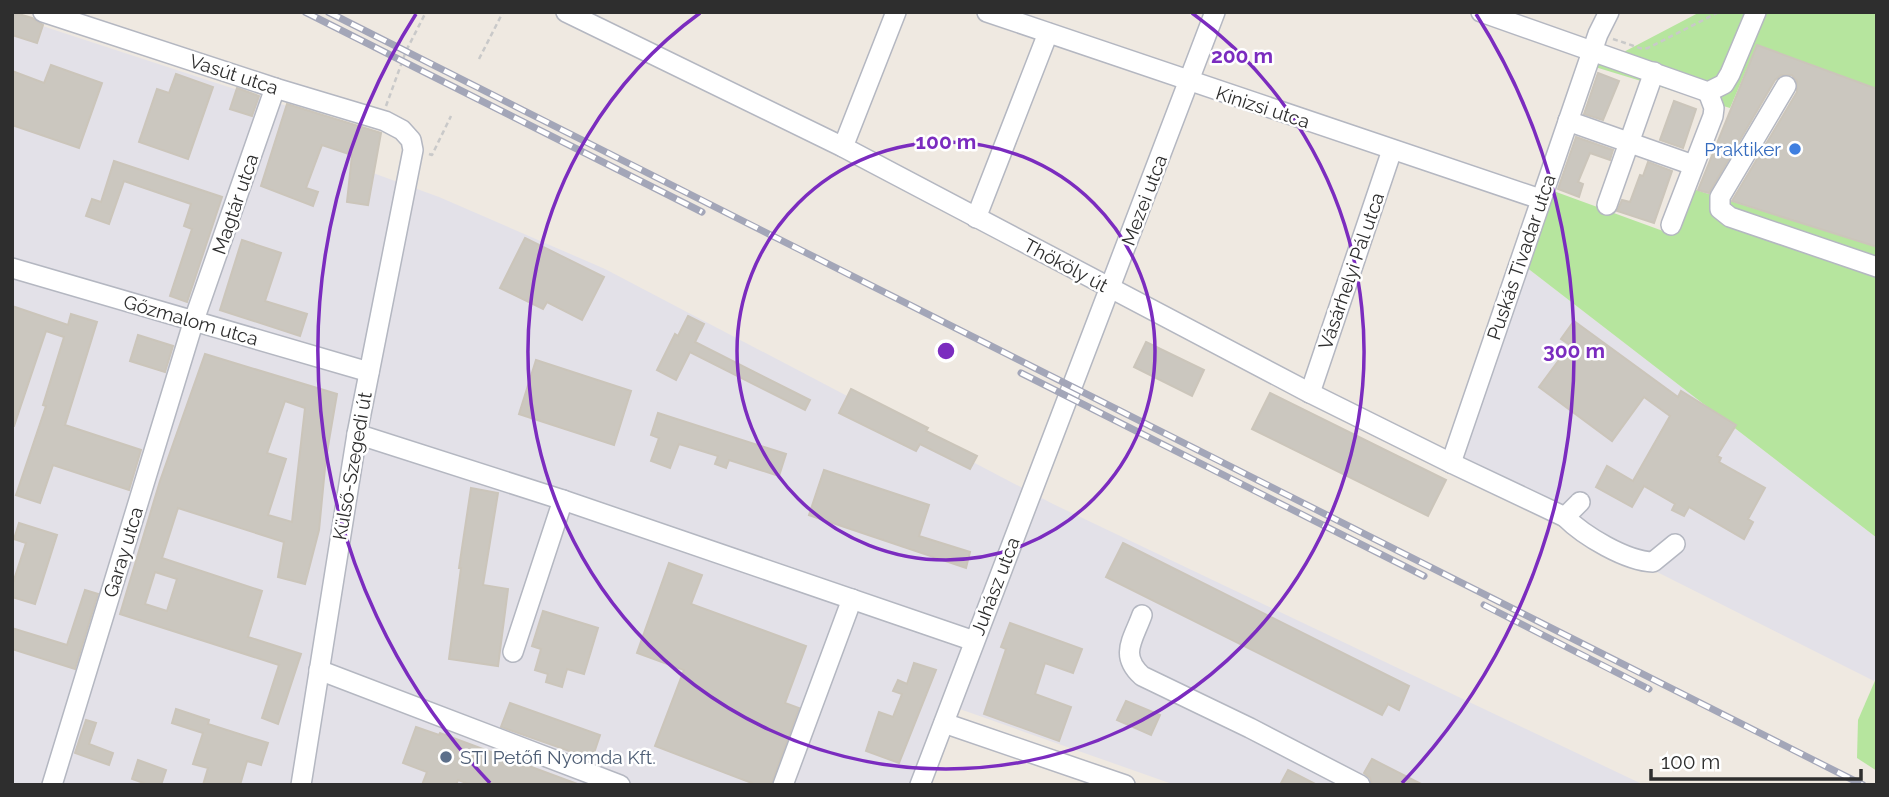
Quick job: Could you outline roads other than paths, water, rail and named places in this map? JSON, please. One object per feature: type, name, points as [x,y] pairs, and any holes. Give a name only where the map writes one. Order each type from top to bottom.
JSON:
[{"type":"street","name":"Vasút utca","points":[[43,12],[384,121],[402,130],[411,140],[413,150]]},
{"type":"street","name":"Thököly út","points":[[566,12],[843,147],[1310,393],[1565,517],[1579,531],[1640,562],[1653,562],[1675,544]]},
{"type":"street","points":[[843,147],[895,12]]},
{"type":"street","name":"Kinizsi utca","points":[[987,12],[1540,199]]},
{"type":"street","name":"Mezei utca","points":[[1073,387],[1215,12]]},
{"type":"street","points":[[1481,12],[1596,42],[1654,72],[1708,92],[1724,84],[1756,12]]},
{"type":"street","name":"Puskás Tivadar utca","points":[[1451,463],[1540,199],[1609,12]]},
{"type":"street","points":[[976,218],[1048,33]]},
{"type":"street","points":[[1607,205],[1654,72]]},
{"type":"street","points":[[1786,86],[1720,197],[1720,209],[1730,218],[1877,268]]},
{"type":"street","name":"Magtár utca","points":[[194,320],[275,88]]},
{"type":"street","points":[[1671,225],[1713,116],[1708,92]]},
{"type":"street","points":[[1568,121],[1693,165]]},
{"type":"street","name":"Vásárhelyi Pál utca","points":[[1310,393],[1392,149]]},
{"type":"street","name":"Külső-Szegedi út","points":[[301,785],[357,434],[413,150]]},
{"type":"street","name":"Gőzmalom utca","points":[[12,268],[369,372]]},
{"type":"street","name":"Garay utca","points":[[52,785],[194,320]]},
{"type":"street","name":"Juhász utca","points":[[920,785],[1073,387]]},
{"type":"street","points":[[357,434],[564,500],[974,641]]},
{"type":"street","points":[[513,652],[564,500]]},
{"type":"street","points":[[1565,517],[1580,502]]},
{"type":"street","points":[[783,785],[852,599]]},
{"type":"street","points":[[1142,615],[1128,655],[1132,667],[1142,676],[1251,728],[1360,785]]},
{"type":"street","points":[[319,670],[620,785]]},
{"type":"street","points":[[944,723],[1115,783]]},
{"type":"railway","points":[[305,12],[702,212]]},
{"type":"railway","points":[[328,12],[1863,785]]},
{"type":"railway","points":[[1021,373],[1424,576]]},
{"type":"railway","points":[[1484,605],[1649,689]]},
{"type":"place","name":"Praktiker","points":[[1795,149]]},
{"type":"place","name":"STI Petőfi Nyomda Kft.","points":[[446,757]]}]
